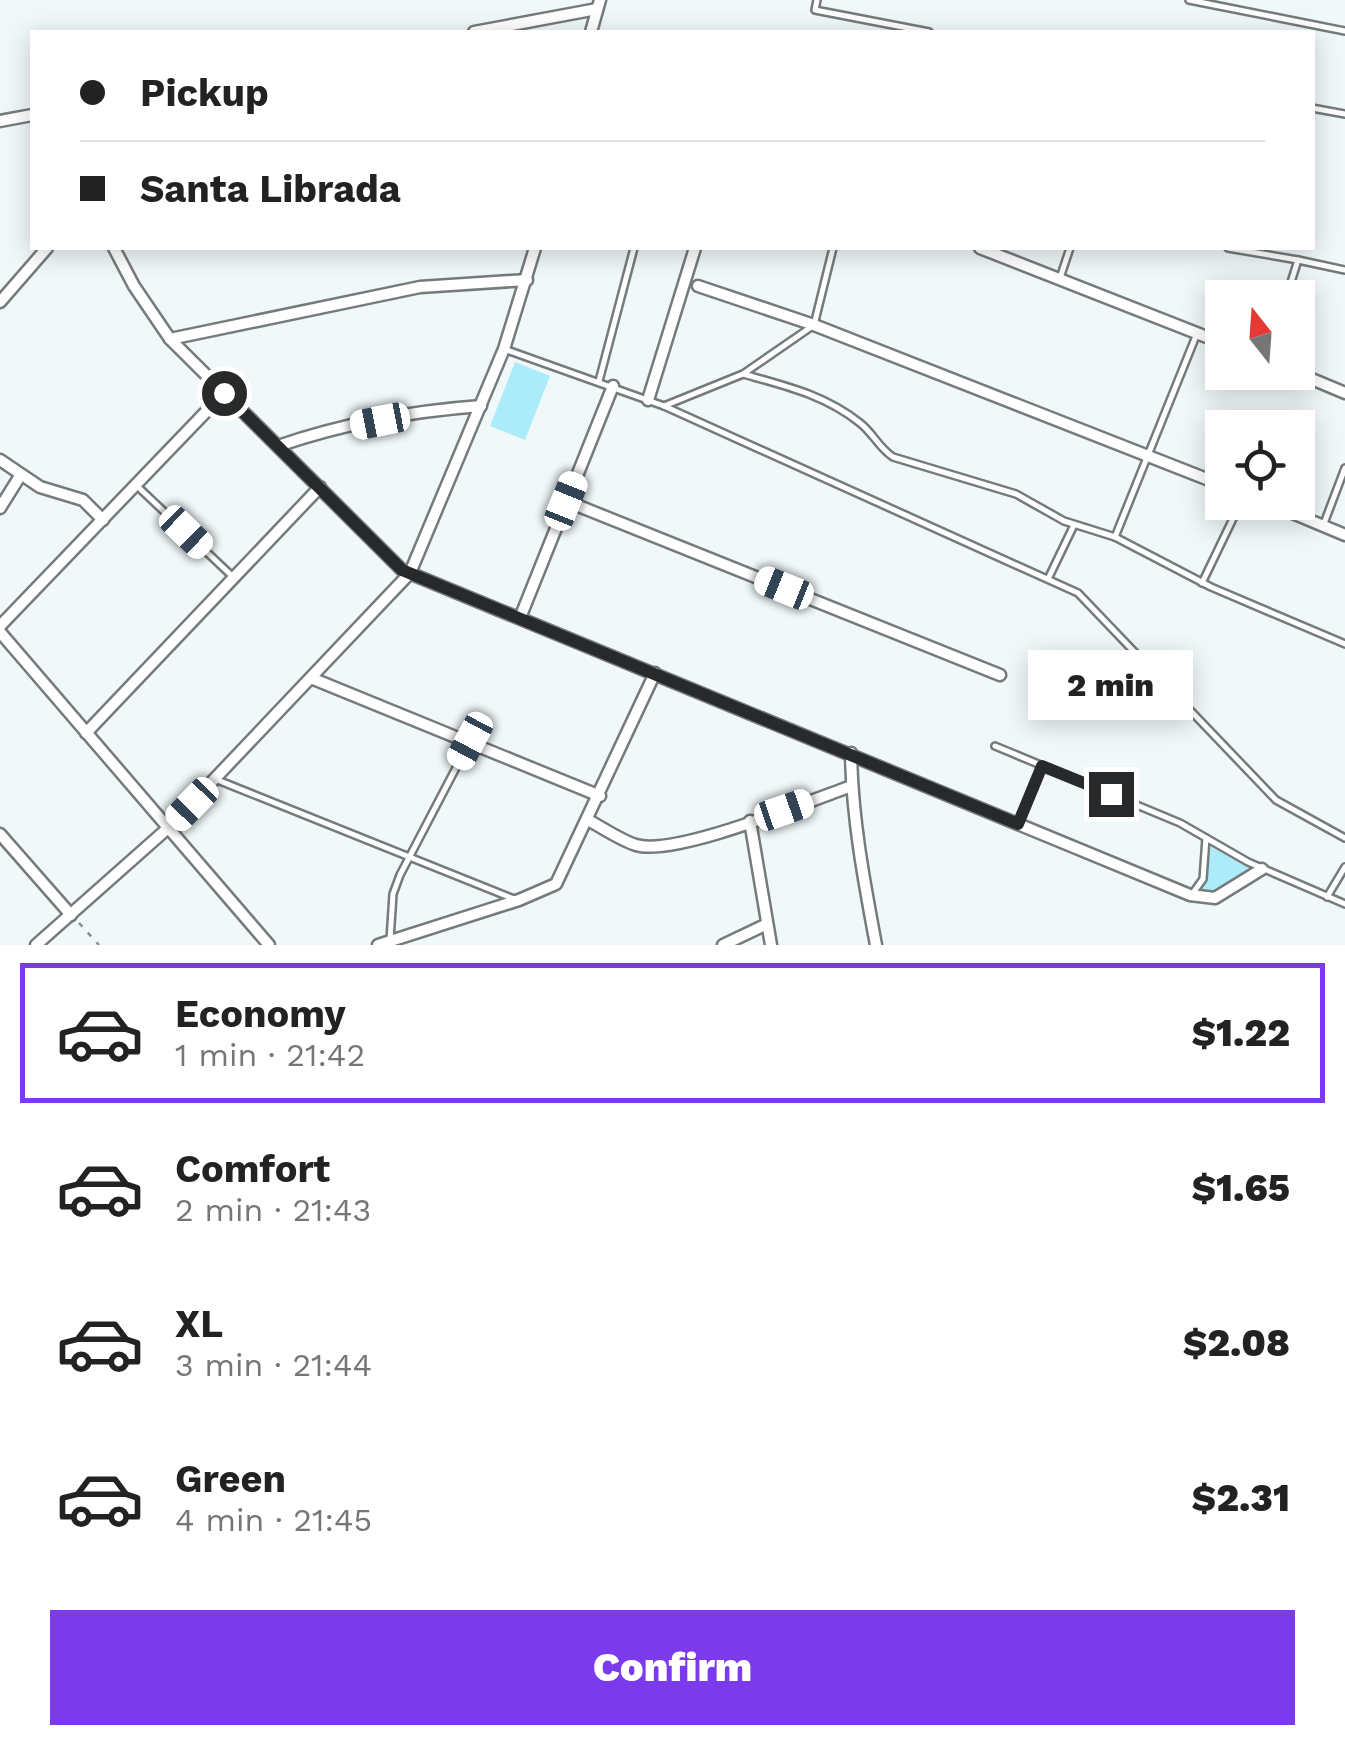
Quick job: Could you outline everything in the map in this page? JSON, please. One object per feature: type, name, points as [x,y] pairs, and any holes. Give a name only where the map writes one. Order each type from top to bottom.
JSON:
[{"type":"street","points":[[483,30],[598,5],[592,30]]},
{"type":"street","points":[[0,121],[30,115]]},
{"type":"street","points":[[0,302],[45,250]]},
{"type":"street","points":[[115,250],[170,340],[406,572],[1190,895],[1215,898],[1262,869]]},
{"type":"street","points":[[36,945],[168,828],[406,572],[504,349],[534,250]]},
{"type":"street","points":[[648,400],[694,250]]},
{"type":"street","points":[[985,250],[1205,335]]},
{"type":"street","points":[[170,340],[420,287],[526,280]]},
{"type":"street","points":[[698,286],[814,324],[1205,478]]},
{"type":"street","points":[[1315,380],[1345,393]]},
{"type":"street","points":[[520,618],[612,386]]},
{"type":"street","points":[[224,393],[0,629],[269,945]]},
{"type":"street","points":[[278,446],[314,434],[447,408],[481,406]]},
{"type":"street","points":[[0,460],[40,487],[84,500],[102,520]]},
{"type":"street","points":[[0,508],[20,476]]},
{"type":"street","points":[[86,732],[320,488]]},
{"type":"street","points":[[566,501],[1000,675]]},
{"type":"street","points":[[1309,520],[1345,535]]},
{"type":"street","points":[[378,945],[519,900],[556,884],[656,673]]},
{"type":"street","points":[[311,678],[600,796]]},
{"type":"street","points":[[851,753],[852,786],[876,945]]},
{"type":"street","points":[[588,820],[636,845],[656,848],[707,836],[852,786]]},
{"type":"street","points":[[750,821],[771,945]]},
{"type":"street","points":[[0,834],[71,915]]},
{"type":"street","points":[[723,945],[767,924]]},
{"type":"lane","points":[[817,0],[815,10],[919,30]]},
{"type":"lane","points":[[1190,0],[1345,31]]},
{"type":"lane","points":[[1315,109],[1345,114]]},
{"type":"lane","points":[[599,381],[633,250]]},
{"type":"lane","points":[[664,406],[743,374],[814,324],[832,250]]},
{"type":"lane","points":[[1060,278],[1069,250]]},
{"type":"lane","points":[[1240,250],[1345,270]]},
{"type":"lane","points":[[1292,280],[1298,260]]},
{"type":"lane","points":[[1115,537],[1198,332]]},
{"type":"lane","points":[[504,349],[664,406],[1078,593],[1276,800],[1345,838]]},
{"type":"lane","points":[[743,374],[835,404],[870,431],[893,457],[982,486],[1008,490],[1074,525],[1115,537],[1202,583],[1345,644]]},
{"type":"lane","points":[[1323,526],[1345,468]]},
{"type":"lane","points":[[136,485],[235,578]]},
{"type":"lane","points":[[1202,583],[1232,520]]},
{"type":"lane","points":[[1048,579],[1074,525]]},
{"type":"lane","points":[[390,940],[393,894],[470,741]]},
{"type":"lane","points":[[995,746],[1206,836],[1262,869],[1345,904]]},
{"type":"lane","points":[[1018,824],[1042,766]]},
{"type":"lane","points":[[215,779],[519,900]]},
{"type":"lane","points":[[1190,895],[1203,879],[1206,836]]},
{"type":"lane","points":[[1327,897],[1345,866]]},
{"type":"path","points":[[71,915],[99,945]]},
{"type":"shaded area","points":[[515,362],[550,376],[525,440],[490,426]]},
{"type":"shaded area","points":[[1211,847],[1252,870],[1216,893],[1199,893],[1206,882]]},
{"type":"route","points":[[224,393],[402,570],[861,756],[1018,824],[1042,766],[1111,794]]}]
